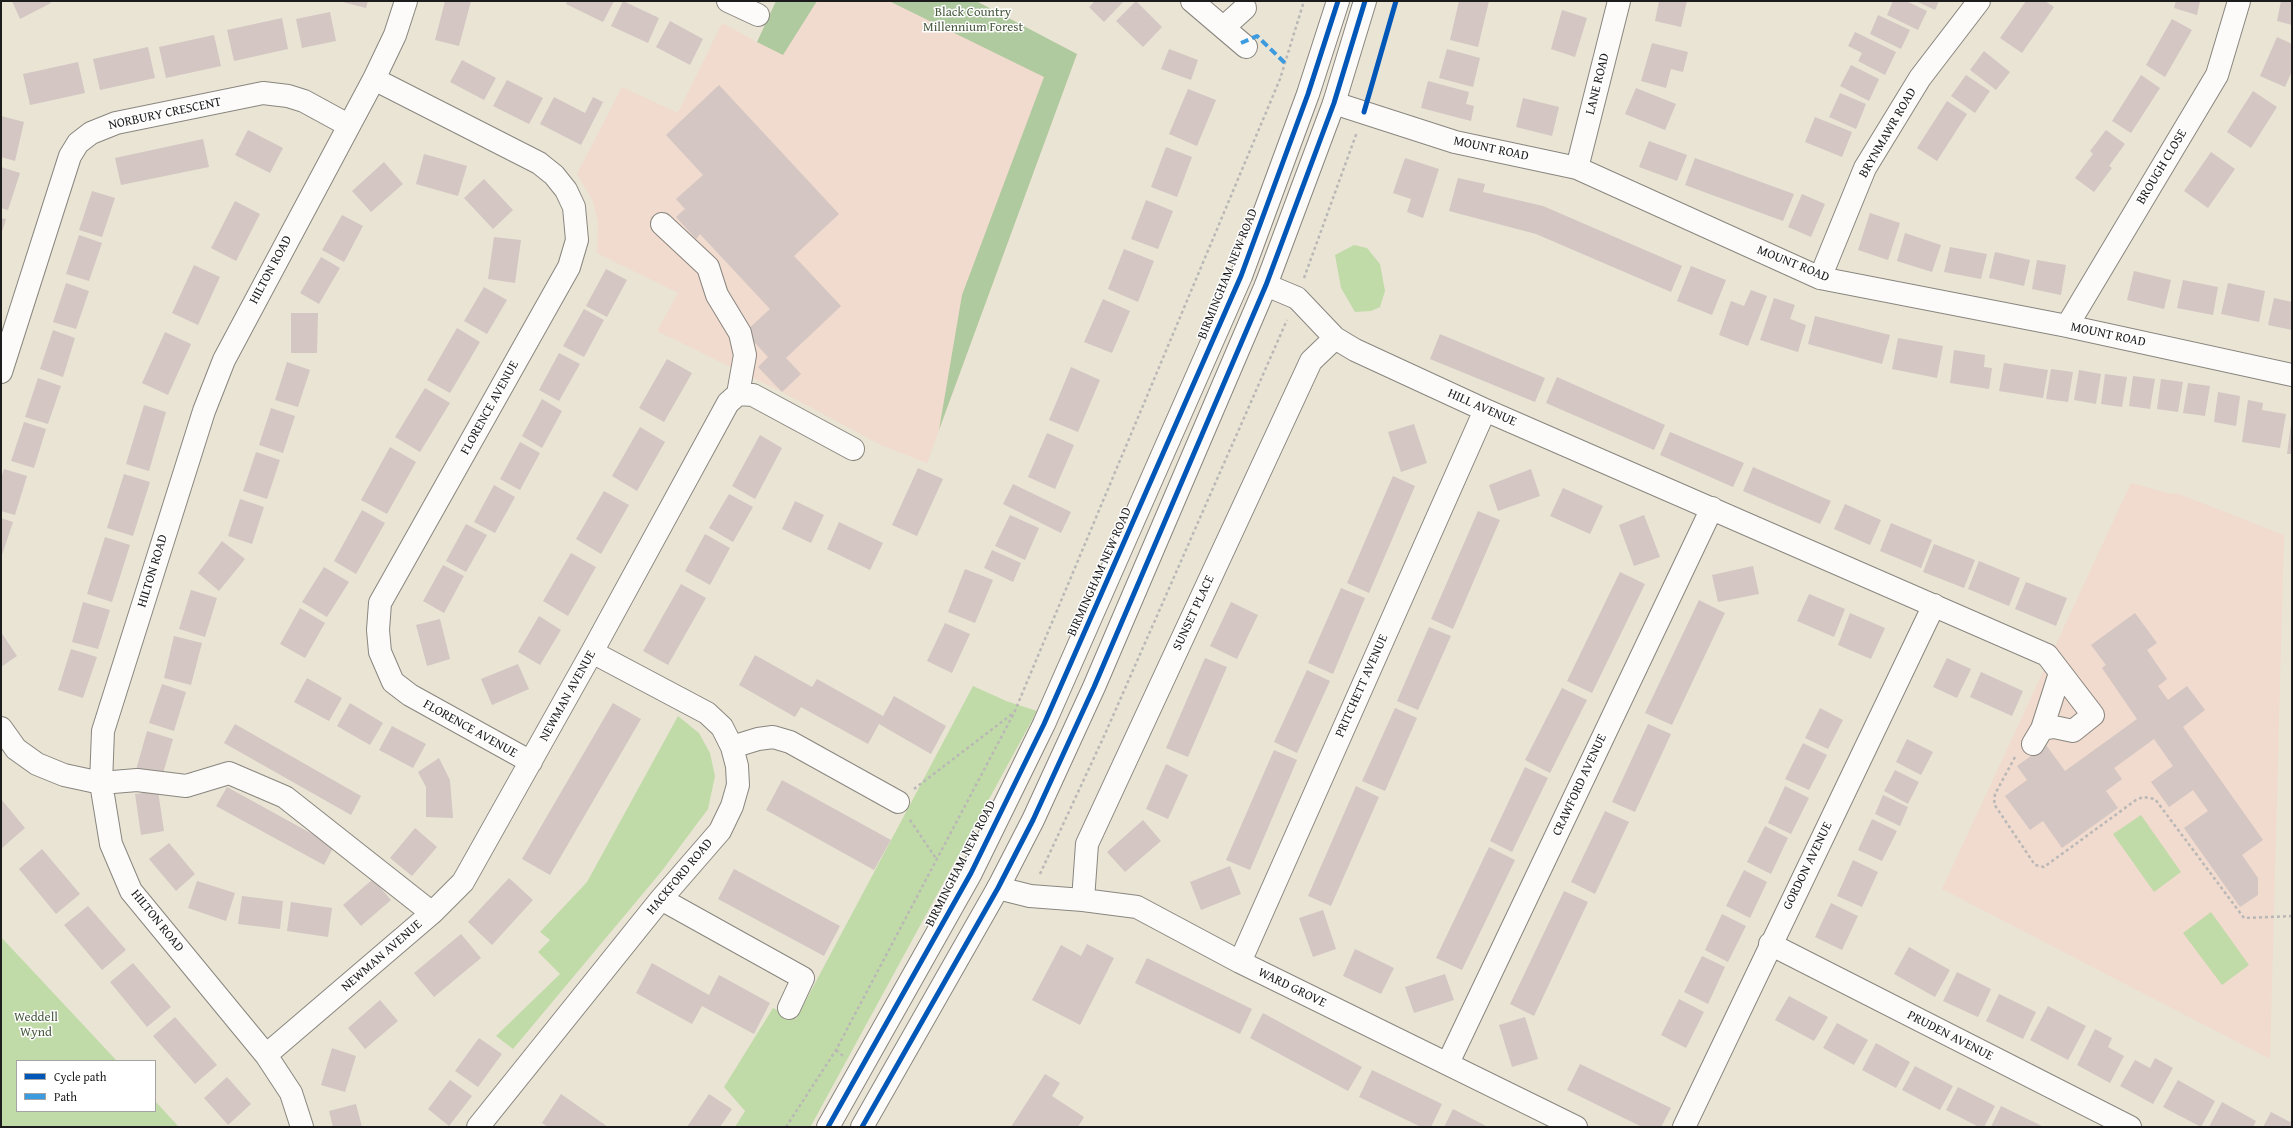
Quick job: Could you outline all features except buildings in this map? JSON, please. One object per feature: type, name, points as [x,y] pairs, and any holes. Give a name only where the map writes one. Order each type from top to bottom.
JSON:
[{"type":"main road","name":"HILTON ROAD","points":[[302,1127],[290,1093],[266,1055],[131,891],[111,844],[101,783],[103,731],[204,411],[224,360],[348,125],[374,79],[395,35],[406,1]]},
{"type":"main road","points":[[728,1],[758,15]]},
{"type":"main road","points":[[1192,1],[1246,47]]},
{"type":"main road","name":"BIRMINGHAM NEW ROAD","points":[[836,1124],[971,873],[1044,724],[1238,283],[1308,94],[1338,1]]},
{"type":"main road","points":[[862,1127],[998,888],[1033,820],[1094,687],[1266,285],[1334,103],[1365,1]]},
{"type":"main road","name":"LANE ROAD","points":[[1577,168],[1619,1]]},
{"type":"main road","name":"BRYNMAWR ROAD","points":[[1820,278],[1865,168],[1920,78],[1979,1]]},
{"type":"main road","name":"BROUGH CLOSE","points":[[2067,326],[2217,75],[2239,1]]},
{"type":"main road","points":[[1224,27],[1245,8]]},
{"type":"main road","name":"FLORENCE AVENUE","points":[[374,79],[539,164],[554,175],[566,190],[574,207],[577,240],[569,267],[380,603],[378,630],[380,652],[393,682],[410,695],[531,762]]},
{"type":"main road","name":"NORBURY CRESCENT","points":[[1,372],[70,156],[78,143],[91,133],[116,123],[263,93],[288,96],[304,101],[348,125]]},
{"type":"main road","name":"MOUNT ROAD","points":[[1308,94],[1455,142],[1577,168],[1820,278],[2067,326],[2292,375]]},
{"type":"main road","points":[[662,224],[708,267],[717,295],[740,333],[745,355],[738,394],[753,395],[853,449]]},
{"type":"main road","name":"HILL AVENUE","points":[[1266,285],[1297,298],[1335,338],[1355,350],[1485,410],[2047,655],[2060,673]]},
{"type":"main road","name":"SUNSET PLACE","points":[[1083,900],[1087,844],[1311,361],[1335,338]]},
{"type":"main road","name":"NEWMAN AVENUE","points":[[266,1055],[432,913],[463,882],[592,652],[728,403],[738,394]]},
{"type":"main road","name":"PRITCHETT AVENUE","points":[[1240,962],[1485,410]]},
{"type":"main road","name":"CRAWFORD AVENUE","points":[[1448,1063],[1712,508]]},
{"type":"main road","name":"GORDON AVENUE","points":[[1684,1127],[1770,944],[1934,606]]},
{"type":"main road","name":"HACKFORD ROAD","points":[[481,1126],[661,899],[720,831],[732,806],[738,785],[737,766],[732,747],[722,727],[706,713],[592,652]]},
{"type":"main road","points":[[2038,736],[2054,727],[2073,731],[2093,715],[2060,673]]},
{"type":"main road","points":[[2038,736],[2060,673]]},
{"type":"main road","points":[[1,728],[16,749],[37,764],[64,774],[101,783],[137,780],[186,786],[229,773],[285,797],[432,913]]},
{"type":"main road","points":[[732,747],[758,739],[773,737],[790,742],[898,802]]},
{"type":"main road","name":"BIRMINGHAM NEW ROAD","points":[[971,873],[998,888]]},
{"type":"main road","name":"WARD GROVE","points":[[998,888],[1030,896],[1083,900],[1137,907],[1240,962],[1576,1127]]},
{"type":"main road","points":[[661,899],[803,978],[789,1008]]},
{"type":"main road","name":"PRUDEN AVENUE","points":[[1770,944],[2130,1127]]},
{"type":"path","points":[[786,1127],[836,1050],[1014,713],[1280,79],[1304,1]]},
{"type":"path","points":[[1030,896],[1105,734],[1297,298],[1364,112]]},
{"type":"path","points":[[937,860],[898,802],[1014,713]]},
{"type":"path","points":[[2038,736],[2016,756],[1995,794],[1994,804],[2035,865],[2044,867],[2136,800],[2143,797],[2155,799],[2244,918],[2292,916]]},
{"type":"shaded area","points":[[776,1],[976,1],[1077,54],[927,463],[881,445],[782,392],[657,331],[678,293],[597,253],[598,223],[593,201],[577,174],[622,87],[678,113],[722,23],[757,42]]},
{"type":"shaded area","points":[[2131,483],[2171,494],[2176,493],[2284,535],[2270,1059],[1942,889]]},
{"type":"green space","points":[[776,1],[817,1],[783,55],[757,42]]},
{"type":"green space","name":"Black Country Millennium Forest","points":[[889,1],[976,1],[1077,54],[939,430],[962,295],[1044,77]]},
{"type":"green space","points":[[1354,245],[1367,248],[1380,264],[1385,291],[1380,307],[1371,311],[1355,312],[1341,288],[1335,255]]},
{"type":"green space","points":[[973,686],[1006,701],[1037,711],[810,1127],[735,1127],[745,1111],[724,1087],[773,1008],[796,1019]]},
{"type":"green space","points":[[678,716],[699,733],[710,753],[715,776],[708,809],[661,872],[513,1049],[496,1036],[560,974],[538,952],[550,940],[540,932],[587,882]]},
{"type":"green space","points":[[2141,815],[2181,872],[2154,892],[2113,834]]},
{"type":"green space","points":[[2211,912],[2249,965],[2222,985],[2183,933]]},
{"type":"green space","name":"Weddell Wynd","points":[[1,937],[116,1060],[16,1060],[16,1112],[156,1112],[156,1102],[179,1127],[1,1127]]},
{"type":"marked path","points":[[1241,43],[1257,36],[1285,63]]},
{"type":"cycle path","points":[[828,1127],[971,873],[1044,724],[1241,276],[1308,94],[1338,1]]},
{"type":"cycle path","points":[[862,1127],[998,888],[1033,820],[1094,687],[1266,285],[1334,103],[1365,1]]},
{"type":"cycle path","points":[[1364,112],[1396,1]]}]
